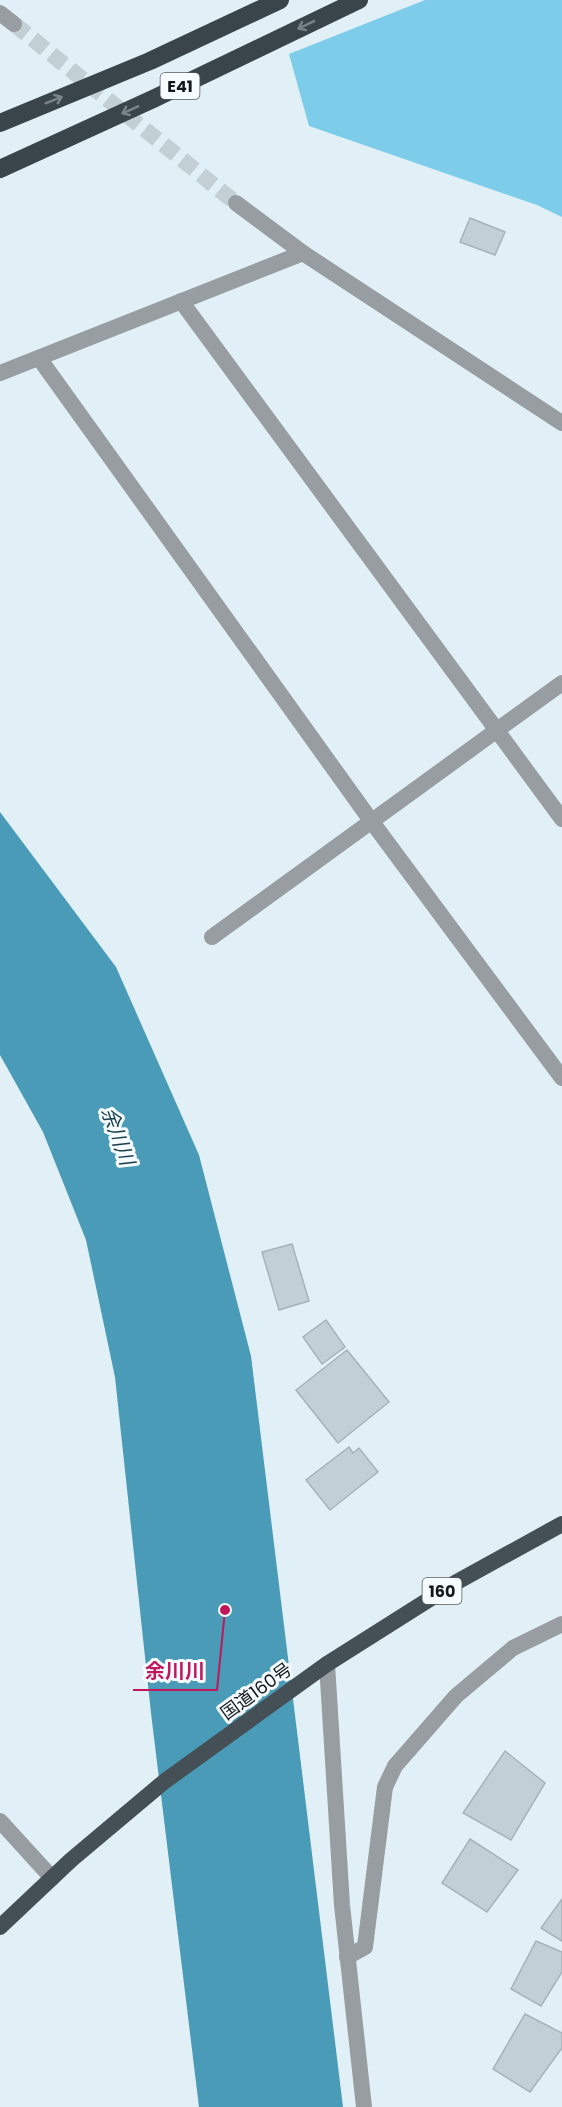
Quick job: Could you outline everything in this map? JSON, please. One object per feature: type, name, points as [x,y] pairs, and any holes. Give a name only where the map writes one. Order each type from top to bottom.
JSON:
[{"type":"highway","name":"E41","points":[[0,123],[150,61],[280,0]]},
{"type":"highway","name":"E41","points":[[0,169],[153,99],[359,0]]},
{"type":"highway","name":"国道160号","points":[[0,1927],[52,1878],[165,1780],[327,1664],[455,1583],[562,1524]]},
{"type":"street","points":[[0,12],[14,24]]},
{"type":"street","points":[[236,202],[303,253],[562,423]]},
{"type":"street","points":[[0,373],[303,253]]},
{"type":"street","points":[[181,302],[562,819]]},
{"type":"street","points":[[39,358],[372,822],[562,1078]]},
{"type":"street","points":[[212,937],[562,683]]},
{"type":"street","points":[[347,1956],[365,1947],[385,1787],[395,1766],[456,1696],[513,1648],[562,1624]]},
{"type":"street","points":[[327,1664],[342,1905],[364,2107]]},
{"type":"street","points":[[0,1821],[52,1878]]},
{"type":"shaded area","points":[[425,0],[562,0],[562,217],[537,205],[309,126],[289,54]]},
{"type":"water","points":[[0,812],[116,967],[199,1155],[251,1356],[343,2107],[199,2107],[151,1713],[115,1377],[86,1240],[43,1132],[0,1055]]},
{"type":"building","points":[[470,218],[505,232],[495,255],[460,242]]},
{"type":"building","points":[[292,1244],[309,1301],[279,1310],[262,1252]]},
{"type":"building","points":[[326,1320],[345,1347],[322,1364],[303,1337]]},
{"type":"building","points":[[347,1350],[389,1402],[338,1443],[296,1390]]},
{"type":"building","points":[[349,1447],[353,1453],[359,1448],[378,1472],[330,1510],[306,1480]]},
{"type":"building","points":[[505,1751],[545,1783],[511,1840],[463,1813]]},
{"type":"building","points":[[470,1839],[518,1870],[487,1912],[442,1883]]},
{"type":"building","points":[[562,1899],[562,1941],[541,1928]]},
{"type":"building","points":[[536,1941],[562,1952],[562,1972],[541,2006],[511,1989]]},
{"type":"building","points":[[525,2014],[562,2033],[562,2048],[530,2092],[493,2069]]},
{"type":"tunnel","points":[[14,24],[236,203]]},
{"type":"place","name":"余川川","points":[[225,1610]]}]
